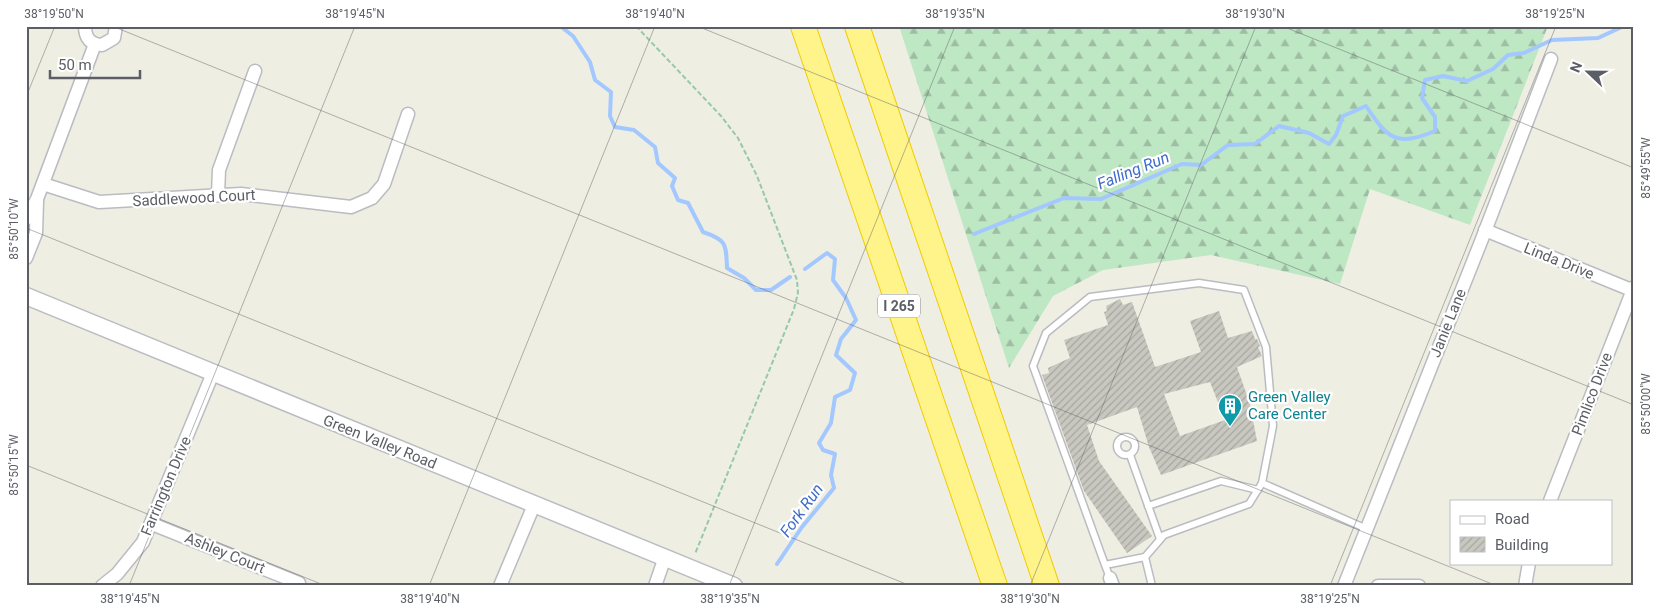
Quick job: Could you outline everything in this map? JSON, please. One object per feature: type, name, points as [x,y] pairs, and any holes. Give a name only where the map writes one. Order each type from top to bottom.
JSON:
[{"type":"highway","name":"I 265","points":[[804,26],[995,586]]},
{"type":"highway","points":[[857,26],[1047,586]]},
{"type":"street","points":[[85,26],[86,34],[95,44]]},
{"type":"street","points":[[95,44],[108,43],[114,38],[116,26]]},
{"type":"street","points":[[26,219],[43,184],[95,44]]},
{"type":"street","name":"Janie Lane","points":[[1344,586],[1551,59]]},
{"type":"street","points":[[218,194],[219,170],[255,71]]},
{"type":"street","name":"Saddlewood Court","points":[[43,184],[89,200],[112,202],[218,194],[264,195],[340,206],[362,204],[372,198],[384,184],[408,114]]},
{"type":"street","points":[[26,258],[36,233],[37,199]]},
{"type":"street","name":"Linda Drive","points":[[1485,230],[1633,289]]},
{"type":"street","name":"Pimlico Drive","points":[[1550,500],[1633,289]]},
{"type":"street","name":"Green Valley Road","points":[[26,296],[734,586]]},
{"type":"street","name":"Farrington Drive","points":[[102,586],[131,559],[152,524],[212,373]]},
{"type":"street","points":[[500,586],[534,505]]},
{"type":"street","name":"Ashley Court","points":[[152,524],[299,583]]},
{"type":"street","points":[[655,586],[664,557]]},
{"type":"street","points":[[1525,586],[1528,564]]},
{"type":"street","points":[[1378,586],[1419,586]]},
{"type":"lane","points":[[1106,565],[1145,557],[1164,535],[1248,504],[1262,483],[1273,426],[1266,347],[1244,290],[1199,283],[1090,297],[1046,333],[1033,366],[1112,582]]},
{"type":"lane","points":[[1130,455],[1160,539]]},
{"type":"lane","points":[[1148,506],[1221,481],[1258,490]]},
{"type":"lane","points":[[1262,483],[1367,529]]},
{"type":"lane","points":[[1145,557],[1152,586]]},
{"type":"path","points":[[636,26],[721,116],[738,138],[757,176],[797,280],[798,293],[794,309],[690,568]]},
{"type":"green space","points":[[899,26],[1548,26],[1470,225],[1370,189],[1340,284],[1211,255],[1103,270],[1053,296],[1009,368]]},
{"type":"building","name":"Green Valley Care Center","points":[[1120,299],[1123,305],[1132,302],[1155,367],[1201,352],[1190,321],[1219,311],[1228,338],[1252,331],[1260,346],[1258,347],[1262,356],[1237,367],[1250,404],[1257,441],[1161,475],[1149,447],[1137,407],[1087,425],[1099,461],[1152,536],[1127,553],[1084,491],[1042,375],[1049,373],[1048,368],[1070,358],[1064,340],[1108,325],[1104,312],[1107,311],[1106,306]],"holes":[[[1210,382],[1225,420],[1180,436],[1164,394]]]},
{"type":"waterway","name":"Falling Run","points":[[560,26],[573,36],[590,62],[595,80],[611,92],[610,116],[615,127],[634,130],[655,147],[658,163],[675,178],[672,186],[678,200],[688,203],[703,232],[717,238],[724,244],[727,268],[744,278],[756,290],[771,290],[790,277]]},
{"type":"waterway","name":"Falling Run","points":[[974,234],[1064,198],[1101,199],[1182,164],[1201,165],[1228,145],[1255,144],[1279,126],[1309,133],[1329,144],[1336,135],[1343,116],[1366,106],[1387,133],[1394,137],[1402,139],[1422,136],[1435,131],[1435,117],[1422,98],[1425,80],[1443,76],[1467,81],[1493,69],[1508,55],[1524,53],[1552,40],[1598,38],[1624,26]]},
{"type":"waterway","name":"Fork Run","points":[[777,564],[802,527],[834,488],[831,475],[835,454],[823,450],[819,443],[831,423],[835,397],[850,390],[855,373],[836,355],[841,339],[856,320],[846,298],[833,280],[835,259],[827,253],[805,269]]},
{"type":"place","name":"Green Valley Care Center","points":[[1230,427]]}]
